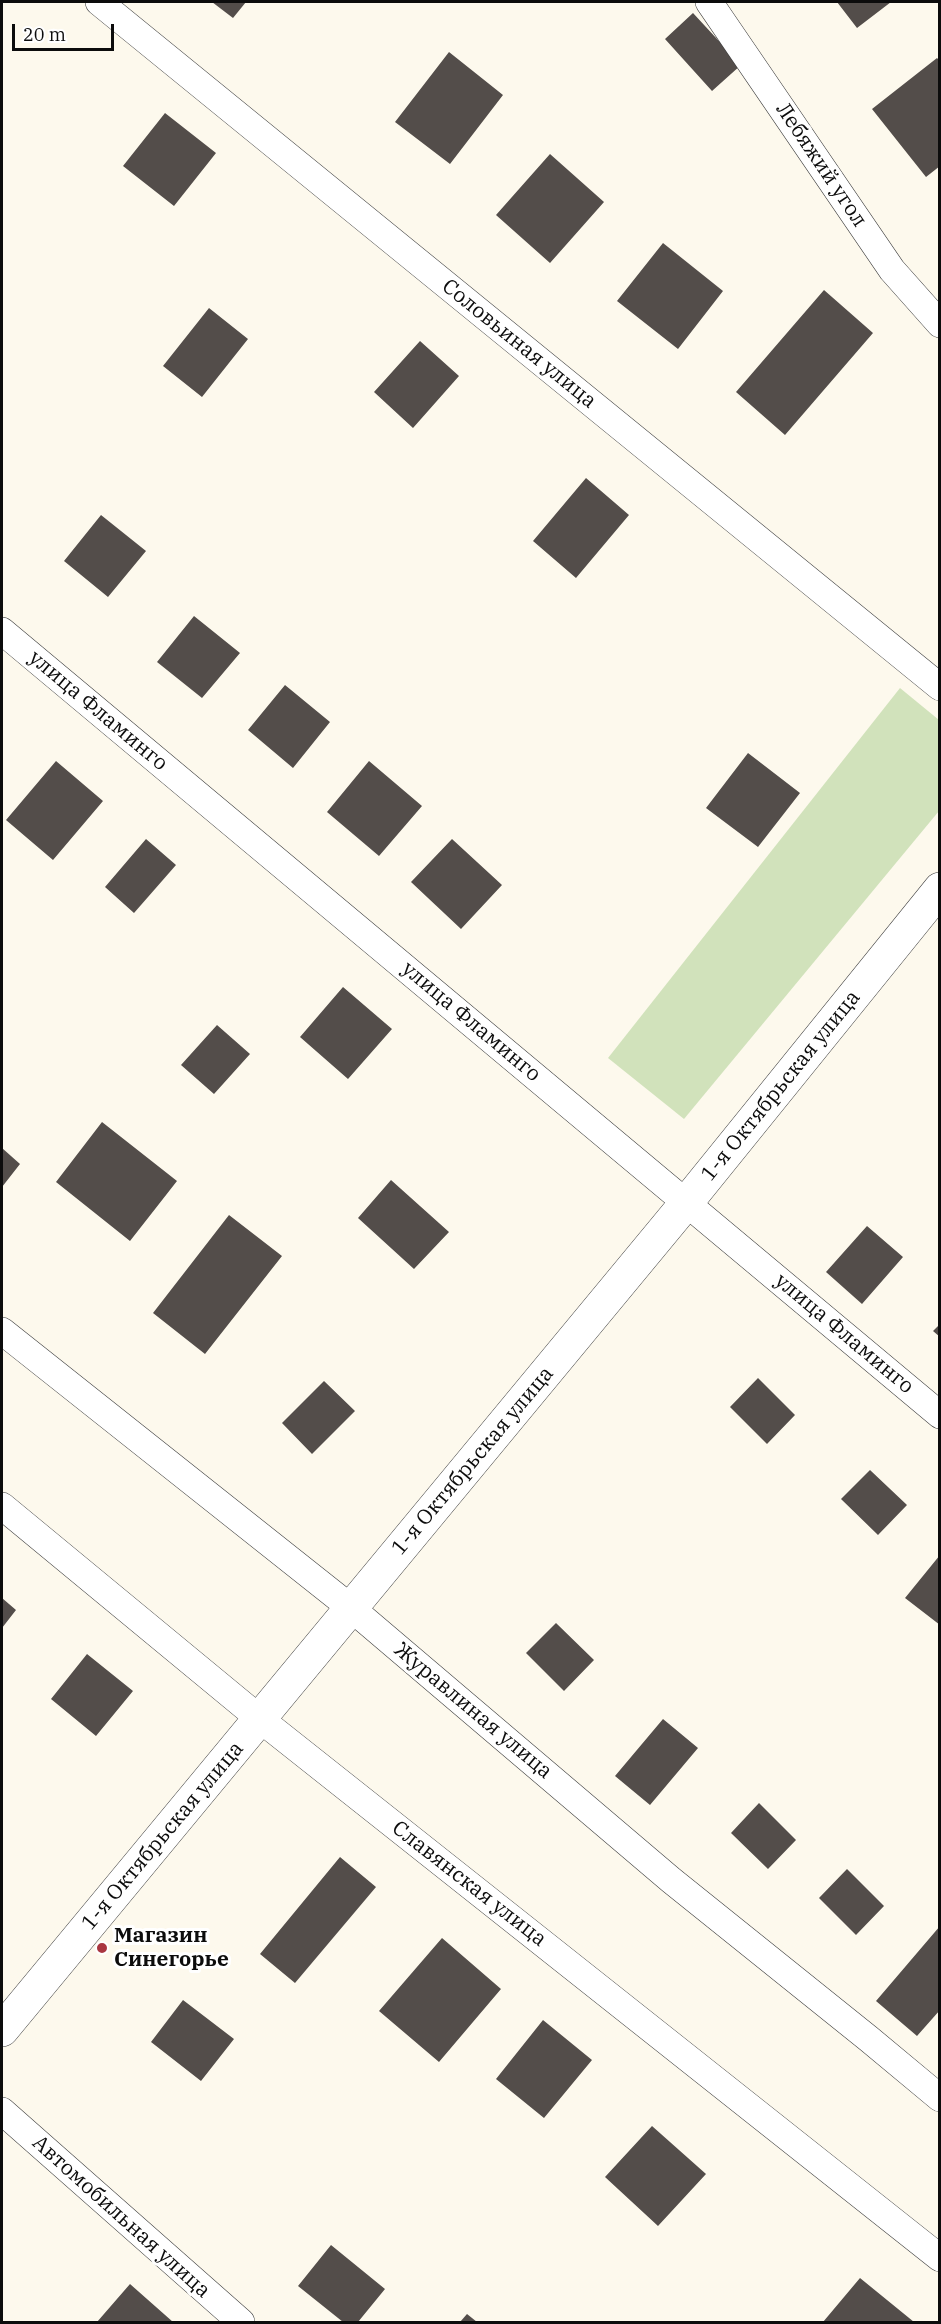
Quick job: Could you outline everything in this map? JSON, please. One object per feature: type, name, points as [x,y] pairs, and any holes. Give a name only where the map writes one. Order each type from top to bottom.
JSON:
[{"type":"street","name":"Соловьиная улица","points":[[99,2],[939,687]]},
{"type":"street","name":"Лебяжий угол","points":[[709,2],[892,270],[939,324]]},
{"type":"street","name":"улица Фламинго","points":[[2,631],[939,1415]]},
{"type":"street","name":"1-я Октябрьская улица","points":[[2,2031],[687,1203],[939,889]]},
{"type":"street","name":"Журавлиная улица","points":[[2,1330],[351,1608],[671,1880],[939,2098]]},
{"type":"street","name":"Славянская улица","points":[[2,1506],[260,1719],[939,2258]]},
{"type":"street","name":"Автомобильная улица","points":[[2,2111],[241,2322]]},
{"type":"green space","points":[[900,688],[939,720],[939,811],[684,1119],[608,1058]]},
{"type":"building","points":[[212,2],[246,2],[233,18]]},
{"type":"building","points":[[837,2],[891,2],[857,28]]},
{"type":"building","points":[[693,13],[741,65],[712,91],[665,39]]},
{"type":"building","points":[[449,52],[503,95],[450,164],[395,122]]},
{"type":"building","points":[[937,58],[940,61],[940,166],[926,177],[872,109]]},
{"type":"building","points":[[165,113],[216,153],[174,206],[123,166]]},
{"type":"building","points":[[550,154],[604,202],[550,263],[496,215]]},
{"type":"building","points":[[663,243],[723,291],[678,349],[617,301]]},
{"type":"building","points":[[824,290],[873,333],[785,435],[736,392]]},
{"type":"building","points":[[209,308],[248,339],[202,397],[163,366]]},
{"type":"building","points":[[420,341],[459,376],[413,428],[374,392]]},
{"type":"building","points":[[586,478],[629,515],[576,578],[533,541]]},
{"type":"building","points":[[101,515],[146,551],[108,597],[64,561]]},
{"type":"building","points":[[194,616],[240,653],[202,698],[157,662]]},
{"type":"building","points":[[285,685],[330,722],[293,768],[248,730]]},
{"type":"building","points":[[748,753],[800,793],[758,847],[706,808]]},
{"type":"building","points":[[56,761],[103,801],[53,860],[6,820]]},
{"type":"building","points":[[369,761],[422,806],[379,856],[327,812]]},
{"type":"building","points":[[146,839],[176,865],[134,913],[105,887]]},
{"type":"building","points":[[452,839],[502,885],[461,929],[411,882]]},
{"type":"building","points":[[343,987],[392,1029],[348,1079],[300,1037]]},
{"type":"building","points":[[217,1025],[250,1054],[214,1094],[181,1065]]},
{"type":"building","points":[[102,1122],[177,1181],[130,1241],[56,1182]]},
{"type":"building","points":[[2,1148],[20,1164],[2,1187]]},
{"type":"building","points":[[391,1180],[449,1232],[414,1269],[358,1218]]},
{"type":"building","points":[[229,1215],[282,1256],[205,1354],[153,1313]]},
{"type":"building","points":[[867,1226],[903,1257],[862,1304],[826,1272]]},
{"type":"building","points":[[940,1324],[940,1337],[933,1331]]},
{"type":"building","points":[[758,1378],[795,1415],[767,1444],[730,1407]]},
{"type":"building","points":[[324,1381],[355,1411],[312,1454],[282,1423]]},
{"type":"building","points":[[870,1470],[907,1505],[878,1535],[841,1499]]},
{"type":"building","points":[[940,1555],[940,1625],[905,1598]]},
{"type":"building","points":[[2,1598],[16,1610],[2,1628]]},
{"type":"building","points":[[556,1623],[594,1660],[564,1691],[526,1653]]},
{"type":"building","points":[[87,1654],[133,1691],[96,1736],[51,1699]]},
{"type":"building","points":[[663,1719],[698,1748],[650,1805],[615,1776]]},
{"type":"building","points":[[759,1803],[796,1840],[768,1869],[731,1833]]},
{"type":"building","points":[[340,1857],[376,1887],[295,1983],[260,1954]]},
{"type":"building","points":[[847,1869],[884,1906],[856,1935],[819,1898]]},
{"type":"building","points":[[940,1926],[940,2010],[917,2036],[876,2001]]},
{"type":"building","points":[[442,1938],[501,1989],[439,2062],[379,2011]]},
{"type":"building","points":[[183,2000],[234,2039],[201,2081],[151,2042]]},
{"type":"building","points":[[543,2020],[592,2060],[544,2118],[496,2079]]},
{"type":"building","points":[[652,2126],[706,2174],[658,2226],[605,2177]]},
{"type":"building","points":[[331,2245],[385,2289],[358,2322],[343,2322],[298,2286]]},
{"type":"building","points":[[860,2278],[914,2322],[823,2322]]},
{"type":"building","points":[[130,2284],[173,2322],[97,2322]]},
{"type":"building","points":[[467,2314],[477,2322],[460,2322]]},
{"type":"place","name":"Магазин Синегорье","points":[[102,1948]]}]
